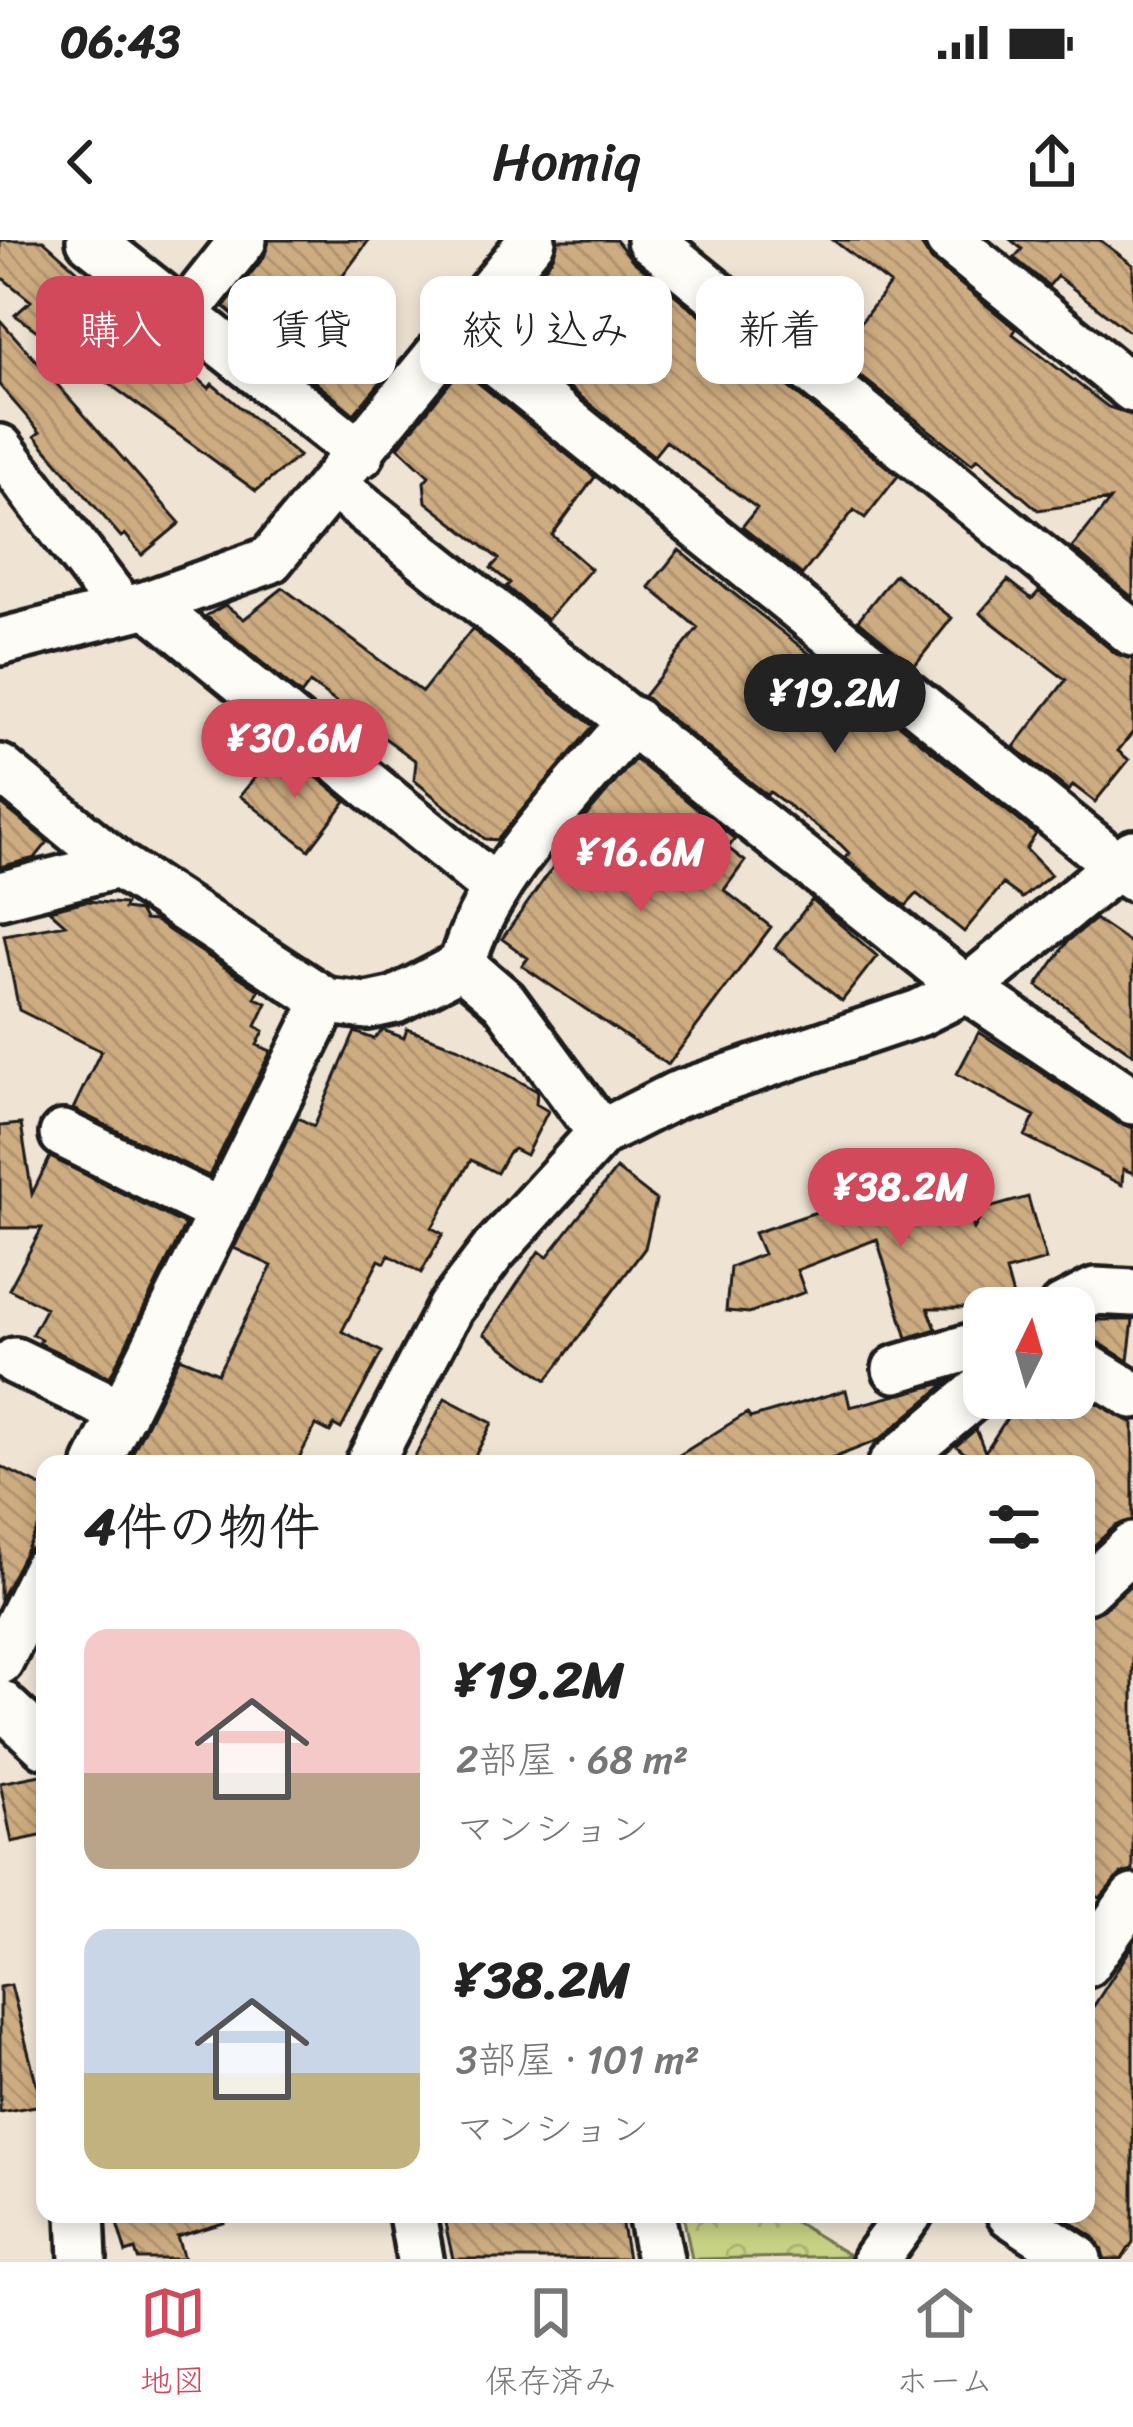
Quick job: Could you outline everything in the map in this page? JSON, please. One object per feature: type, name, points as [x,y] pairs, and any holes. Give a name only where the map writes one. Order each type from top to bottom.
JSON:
[{"type":"street","points":[[90,240],[136,276]]},
{"type":"street","points":[[204,290],[243,240]]},
{"type":"street","points":[[503,276],[532,240]]},
{"type":"street","points":[[650,240],[1133,633]]},
{"type":"street","points":[[949,240],[1133,389]]},
{"type":"street","points":[[204,332],[348,470],[633,720],[967,988],[1133,1101]]},
{"type":"street","points":[[0,642],[135,606],[270,560],[420,380]]},
{"type":"street","points":[[374,1455],[450,1307],[494,1250],[601,1133],[676,1096],[919,1013],[967,988],[1128,866],[523,384]]},
{"type":"street","points":[[0,448],[135,606],[496,889]]},
{"type":"street","points":[[0,768],[118,865],[326,1001],[367,1006],[395,1000],[462,965],[472,926],[496,889],[633,720]]},
{"type":"street","points":[[0,895],[118,865]]},
{"type":"street","points":[[462,965],[504,1000],[601,1133]]},
{"type":"street","points":[[102,1455],[326,1001]]},
{"type":"street","points":[[62,1134],[221,1212]]},
{"type":"street","points":[[1095,1291],[1133,1292]]},
{"type":"street","points":[[896,1369],[963,1349]]},
{"type":"street","points":[[15,1361],[123,1413]]},
{"type":"street","points":[[1095,1372],[1133,1395]]},
{"type":"street","points":[[903,1455],[963,1405]]},
{"type":"street","points":[[1095,1582],[1133,1546]]},
{"type":"street","points":[[0,1661],[36,1588]]},
{"type":"street","points":[[0,1703],[36,1737]]},
{"type":"street","points":[[1095,1951],[1133,1898]]},
{"type":"street","points":[[82,2223],[83,2259]]},
{"type":"street","points":[[414,2223],[420,2259]]},
{"type":"street","points":[[653,2223],[660,2259]]},
{"type":"street","points":[[877,2259],[903,2223]]},
{"type":"street","points":[[1024,2223],[1078,2259]]},
{"type":"green space","points":[[685,2223],[797,2223],[851,2256],[692,2259]]},
{"type":"building","points":[[0,240],[43,240],[83,276],[36,276],[36,330],[15,315],[31,301],[0,276]]},
{"type":"building","points":[[269,240],[369,240],[343,276],[249,276],[264,257]]},
{"type":"building","points":[[558,240],[616,240],[651,276],[538,276],[553,257]]},
{"type":"building","points":[[833,240],[918,240],[932,261],[1016,329],[1013,334],[1108,407],[1133,415],[1133,598],[1072,548],[1110,500],[1038,510],[978,458],[972,464],[864,379],[864,318],[890,284]]},
{"type":"building","points":[[1011,240],[1100,240],[1133,265],[1133,335],[1057,276],[1049,286],[1014,258],[1022,249]]},
{"type":"building","points":[[672,293],[696,312],[696,384],[785,384],[898,476],[865,518],[854,510],[802,575],[742,527],[757,508],[666,441],[654,456],[565,384],[672,384]]},
{"type":"building","points":[[0,320],[36,361],[36,384],[57,384],[180,523],[142,555],[35,436],[40,432],[0,386]]},
{"type":"building","points":[[109,384],[204,384],[209,388],[212,384],[299,456],[256,491]]},
{"type":"building","points":[[318,384],[379,384],[354,414]]},
{"type":"building","points":[[449,384],[480,384],[595,477],[552,535],[591,569],[547,620],[506,587],[510,583],[491,568],[499,559],[426,502],[424,482],[429,476],[398,447]]},
{"type":"building","points":[[679,550],[1036,834],[1026,849],[1051,875],[1022,898],[1003,884],[964,932],[917,894],[906,906],[845,858],[849,853],[840,844],[770,792],[767,795],[656,707],[644,696],[698,628],[649,587]]},
{"type":"building","points":[[895,574],[952,618],[914,666],[858,620]]},
{"type":"building","points":[[1008,580],[1032,599],[1039,591],[1116,654],[1133,659],[1133,732],[1118,751],[1129,760],[1095,802],[1073,785],[1069,791],[1014,747],[1066,680],[980,613]]},
{"type":"building","points":[[283,588],[422,692],[472,629],[593,726],[497,840],[485,839],[414,780],[416,761],[310,683],[301,695],[206,616],[225,605],[244,619]]},
{"type":"building","points":[[291,756],[346,801],[309,850],[240,796],[265,765],[278,775]]},
{"type":"building","points":[[635,759],[735,839],[728,848],[745,861],[724,890],[771,927],[668,1065],[522,966],[528,958],[502,939],[567,847],[561,846]]},
{"type":"building","points":[[0,803],[48,842],[35,858],[0,867]]},
{"type":"building","points":[[812,900],[877,956],[842,1001],[775,948]]},
{"type":"building","points":[[86,901],[125,904],[124,909],[139,911],[144,920],[155,921],[259,990],[255,998],[267,1003],[256,1026],[264,1031],[257,1045],[271,1051],[209,1176],[73,1109],[101,1051],[19,1010],[4,935],[65,924],[49,910]]},
{"type":"building","points":[[1095,919],[1133,945],[1133,1054],[1037,986],[1068,941]]},
{"type":"building","points":[[407,1029],[462,1049],[537,1091],[536,1104],[548,1111],[526,1155],[514,1149],[497,1173],[471,1160],[432,1228],[443,1234],[421,1273],[389,1255],[385,1263],[379,1260],[342,1331],[382,1352],[341,1429],[334,1425],[330,1432],[316,1425],[301,1455],[131,1455],[180,1357],[218,1373],[272,1266],[234,1248],[298,1118],[314,1126],[355,1032],[374,1039],[383,1030],[404,1038]]},
{"type":"building","points":[[979,1032],[1118,1123],[1133,1128],[1133,1173],[1123,1169],[1122,1185],[1025,1136],[1035,1116],[957,1074]]},
{"type":"building","points":[[21,1124],[32,1194],[50,1157],[185,1225],[110,1377],[39,1343],[41,1339],[32,1334],[46,1308],[9,1289],[42,1228],[0,1228],[0,1126]]},
{"type":"building","points":[[616,1169],[656,1200],[645,1248],[547,1380],[484,1334],[539,1251],[547,1257]]},
{"type":"building","points":[[938,1171],[952,1171],[974,1229],[985,1209],[1028,1197],[1046,1260],[1006,1271],[1010,1287],[963,1287],[963,1308],[928,1308],[936,1329],[907,1338],[877,1239],[797,1270],[805,1292],[749,1313],[726,1311],[730,1267],[763,1254],[754,1233]]},
{"type":"building","points":[[1133,1320],[1128,1361],[1095,1340],[1095,1324]]},
{"type":"building","points":[[948,1382],[879,1440],[841,1455],[679,1455],[747,1413],[750,1418],[846,1390],[850,1407]]},
{"type":"building","points":[[445,1398],[492,1423],[476,1455],[416,1455]]},
{"type":"building","points":[[1095,1402],[1133,1423],[1133,1520],[1115,1526],[1095,1545],[1095,1455],[966,1455],[956,1446],[976,1429],[985,1452],[1006,1419],[1095,1419]]},
{"type":"building","points":[[0,1466],[36,1484],[36,1532],[0,1600]]},
{"type":"building","points":[[1133,1583],[1133,1871],[1121,1874],[1100,1898],[1095,1895],[1095,1613]]},
{"type":"building","points":[[36,1776],[36,1837],[12,1842],[0,1783]]},
{"type":"building","points":[[1133,1945],[1133,2242],[1122,2259],[1105,2259],[1094,2237],[1072,2223],[1095,2223],[1095,2004]]},
{"type":"building","points":[[11,1985],[36,2082],[36,2106],[0,2112],[0,1987]]},
{"type":"building","points":[[117,2223],[224,2223],[177,2237],[184,2259],[138,2259],[135,2250],[126,2253]]},
{"type":"building","points":[[445,2223],[622,2223],[628,2259],[453,2259]]}]
